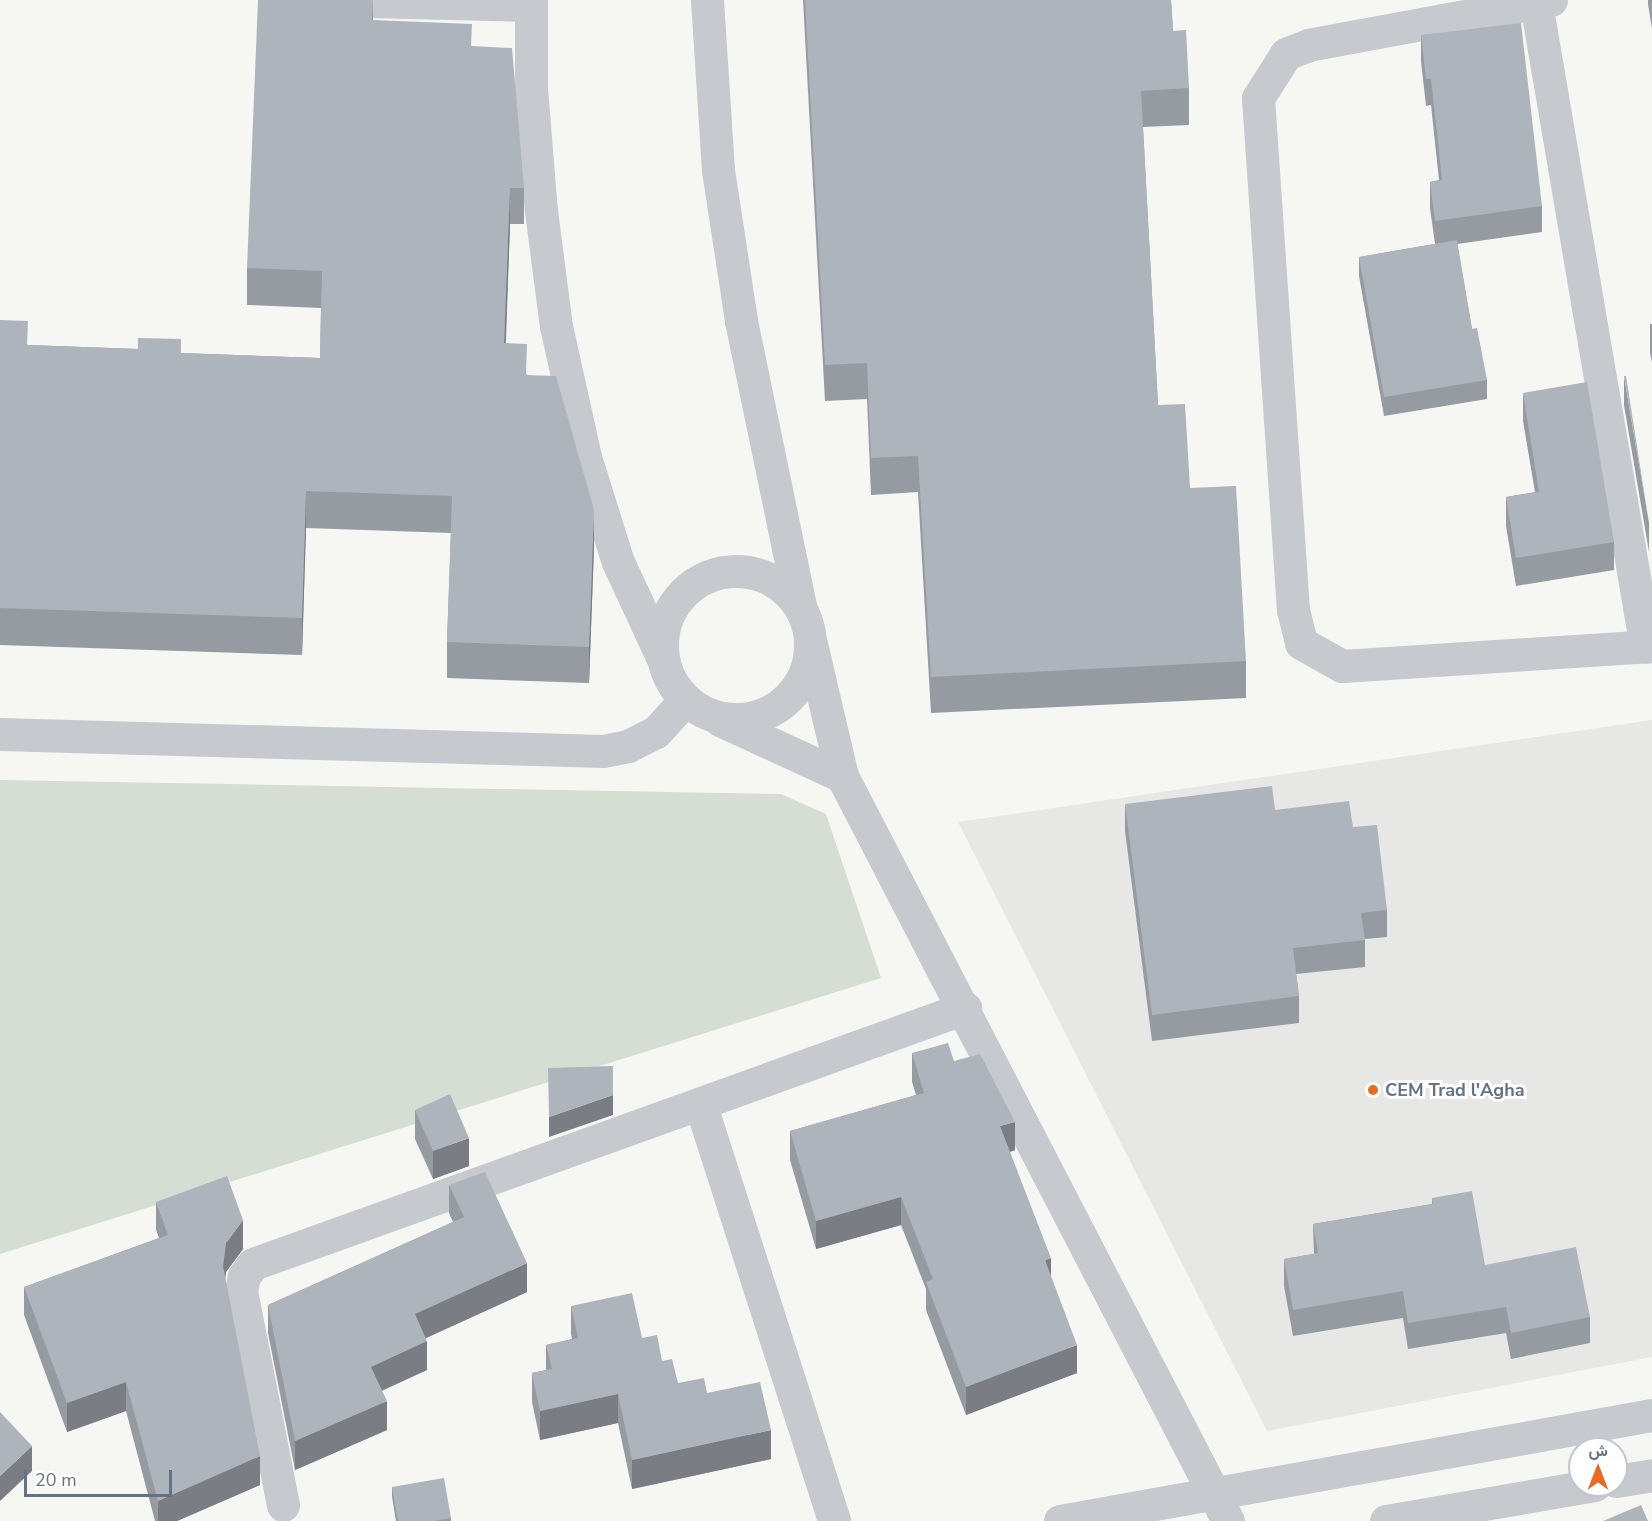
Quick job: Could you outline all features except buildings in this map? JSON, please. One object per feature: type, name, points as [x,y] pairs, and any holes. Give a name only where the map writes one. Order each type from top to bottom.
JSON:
[{"type":"street","points":[[327,0],[531,3],[537,166],[556,326],[585,457],[611,541],[670,680],[696,707],[842,776]]},
{"type":"street","points":[[707,0],[718,170],[737,298],[769,472],[842,776],[965,1008],[1220,1508]]},
{"type":"street","points":[[1544,1],[1649,646],[1342,666],[1301,643],[1293,610],[1258,98],[1286,54],[1309,45],[1544,1]]},
{"type":"street","points":[[662,657],[662,631],[671,608],[688,588],[711,575],[736,571],[761,575],[784,588],[800,607]]},
{"type":"street","points":[[696,707],[731,719],[756,717],[778,707],[796,690],[807,668],[811,644]]},
{"type":"street","points":[[0,734],[603,751],[628,746],[696,707]]},
{"type":"street","points":[[283,1505],[241,1292],[244,1276],[253,1264],[701,1106],[965,1008]]},
{"type":"street","points":[[701,1106],[834,1521]]},
{"type":"street","points":[[1060,1521],[1220,1508],[1652,1415]]},
{"type":"street","points":[[1628,1479],[1652,1475]]},
{"type":"street","points":[[1386,1521],[1568,1490]]},
{"type":"shaded area","name":"CEM Trad l'Agha","points":[[1652,720],[1652,1357],[1267,1431],[958,822]]},
{"type":"shaded area","points":[[0,780],[781,794],[826,814],[881,978],[0,1254]]},
{"type":"place","name":"CEM Trad l'Agha","points":[[1373,1090]]}]
